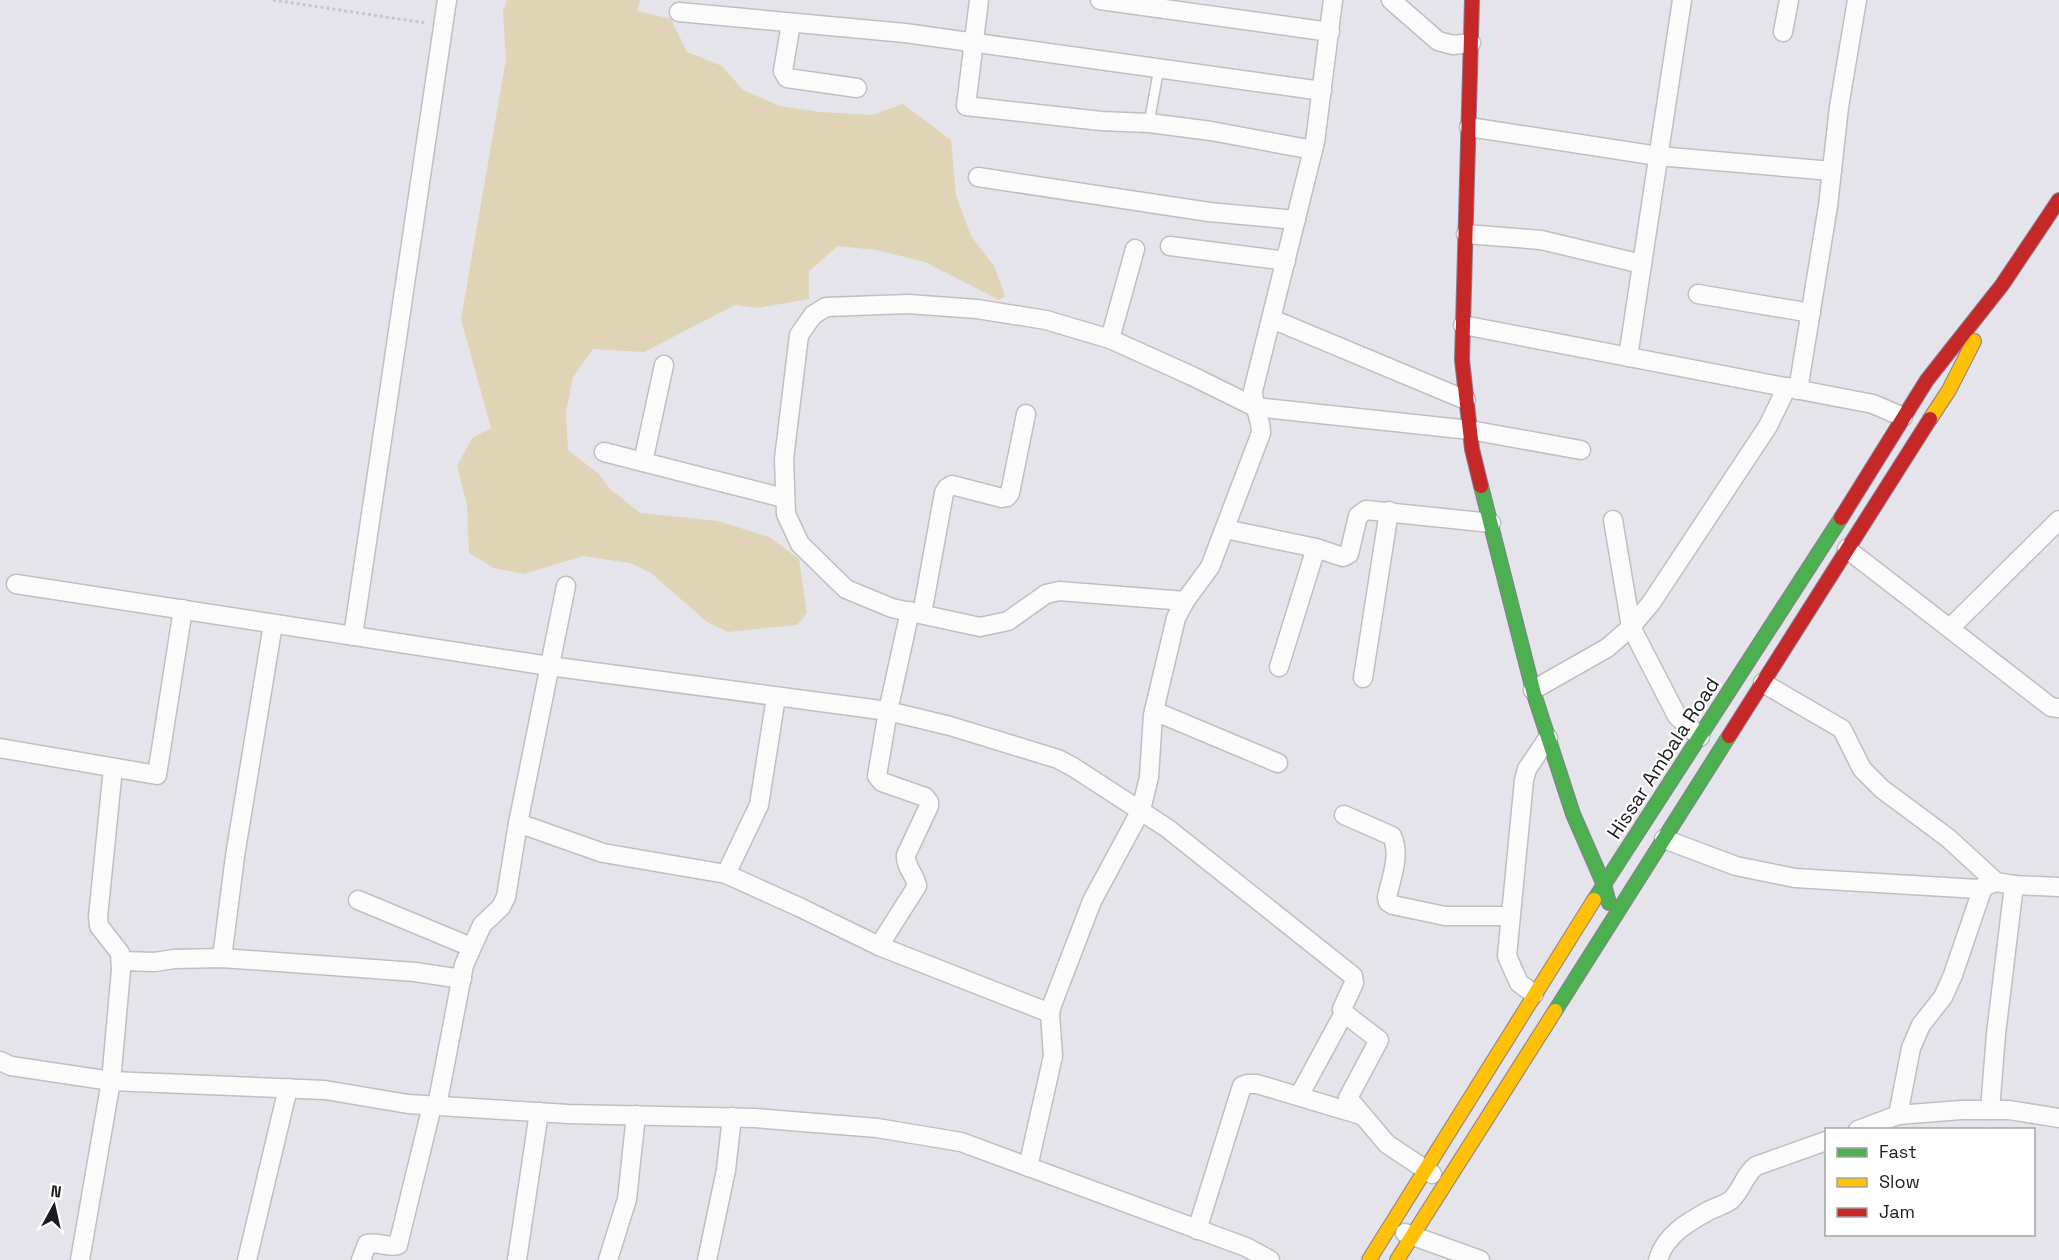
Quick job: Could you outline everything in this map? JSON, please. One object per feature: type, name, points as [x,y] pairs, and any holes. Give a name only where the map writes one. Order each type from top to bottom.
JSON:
[{"type":"main road","points":[[1472,0],[1462,360],[1472,449],[1533,690],[1573,814],[1604,885],[1614,919]]},
{"type":"main road","name":"Hissar Ambala Road","points":[[1369,1260],[1534,994],[1799,586],[1926,380],[2002,285],[2059,200]]},
{"type":"main road","name":"Hissar Ambala Road","points":[[1397,1260],[1949,390],[2002,285]]},
{"type":"street","points":[[353,636],[447,0]]},
{"type":"street","points":[[980,0],[966,106],[1101,121],[1149,123],[1212,131],[1313,150]]},
{"type":"street","points":[[1100,0],[1330,32]]},
{"type":"street","points":[[1028,1167],[1053,1056],[1050,1013],[1092,901],[1141,810],[1149,777],[1154,711],[1171,633],[1185,601],[1210,567],[1261,433],[1261,423],[1253,401],[1253,391],[1313,150],[1333,0]]},
{"type":"street","points":[[1391,0],[1438,41],[1453,45],[1471,43]]},
{"type":"street","points":[[1628,357],[1682,0]]},
{"type":"street","points":[[1783,32],[1789,0]]},
{"type":"street","points":[[1533,690],[1607,648],[1651,603],[1793,388],[1811,313],[1828,206],[1839,107],[1857,0]]},
{"type":"street","points":[[679,12],[905,33],[1322,91]]},
{"type":"street","points":[[791,23],[783,71],[787,78],[857,88]]},
{"type":"street","points":[[1468,127],[1658,156],[1832,171]]},
{"type":"street","points":[[978,177],[1209,212],[1296,220]]},
{"type":"street","points":[[1466,234],[1541,240],[1642,264]]},
{"type":"street","points":[[1170,246],[1286,261]]},
{"type":"street","points":[[1110,339],[1135,249]]},
{"type":"street","points":[[1698,294],[1811,313]]},
{"type":"street","points":[[1185,601],[1059,591],[1046,594],[1008,621],[980,627],[892,608],[846,589],[800,544],[786,514],[784,498],[784,459],[799,335],[813,315],[826,307],[908,304],[977,309],[1046,320],[1110,339],[1255,407],[1470,430],[1581,450]]},
{"type":"street","points":[[1272,319],[1467,400]]},
{"type":"street","points":[[1463,326],[1873,404],[1903,417]]},
{"type":"street","points":[[643,462],[664,365]]},
{"type":"street","points":[[879,946],[916,886],[915,879],[906,864],[906,855],[929,806],[929,801],[925,797],[882,782],[877,776],[888,711],[916,613],[944,493],[952,484],[1002,498],[1006,497],[1010,493],[1026,414]]},
{"type":"street","points":[[604,452],[784,498]]},
{"type":"street","points":[[1225,529],[1316,548],[1347,557],[1350,554],[1358,516],[1360,512],[1366,510],[1491,523]]},
{"type":"street","points":[[1363,678],[1389,512]]},
{"type":"street","points":[[1613,520],[1630,627],[1677,716],[1700,737]]},
{"type":"street","points":[[1950,628],[2059,520]]},
{"type":"street","points":[[1279,667],[1316,548]]},
{"type":"street","points":[[1847,549],[2051,707],[2059,708]]},
{"type":"street","points":[[16,584],[549,666],[888,711],[950,726],[1058,759],[1167,828],[1353,976],[1354,983],[1343,1005],[1344,1013],[1299,1096]]},
{"type":"street","points":[[361,1260],[367,1244],[373,1242],[391,1247],[398,1245],[434,1106],[471,947],[482,925],[501,907],[506,897],[566,586]]},
{"type":"street","points":[[0,748],[153,775],[158,773],[183,609]]},
{"type":"street","points":[[222,958],[235,856],[273,624]]},
{"type":"street","points":[[1763,682],[1842,729],[1862,769],[1882,789],[1948,838],[1998,885],[1990,1110]]},
{"type":"street","points":[[726,874],[759,805],[776,697]]},
{"type":"street","points":[[1154,711],[1278,763]]},
{"type":"street","points":[[1534,994],[1519,983],[1507,956],[1524,780],[1527,769],[1548,738]]},
{"type":"street","points":[[80,1260],[111,1081],[121,961],[120,953],[99,926],[98,917],[113,768]]},
{"type":"street","points":[[1344,815],[1392,836],[1396,853],[1388,902],[1445,916],[1510,916]]},
{"type":"street","points":[[519,823],[603,853],[726,874],[879,946],[1050,1013]]},
{"type":"street","points":[[1664,839],[1736,866],[1795,878],[1978,889],[1998,885],[2059,887]]},
{"type":"street","points":[[1898,1115],[1911,1047],[1921,1026],[1943,997],[1998,885]]},
{"type":"street","points":[[358,900],[471,947]]},
{"type":"street","points":[[121,961],[155,962],[174,959],[222,958],[415,972],[462,979]]},
{"type":"street","points":[[1344,1013],[1379,1040],[1348,1098],[1387,1144],[1446,1184]]},
{"type":"street","points":[[0,1061],[11,1066],[111,1081],[325,1090],[434,1106],[539,1112],[732,1117],[877,1128],[961,1142],[1246,1247],[1270,1260]]},
{"type":"street","points":[[1197,1230],[1242,1086],[1257,1084],[1363,1115]]},
{"type":"street","points":[[247,1260],[288,1088]]},
{"type":"street","points":[[1863,1128],[1898,1115],[1990,1110],[2009,1110],[2059,1118]]},
{"type":"street","points":[[517,1260],[539,1112]]},
{"type":"street","points":[[608,1260],[627,1199],[636,1115]]},
{"type":"street","points":[[707,1260],[726,1170],[732,1117]]},
{"type":"street","points":[[1658,1260],[1667,1240],[1689,1221],[1731,1200],[1748,1171],[1825,1141]]},
{"type":"street","points":[[1389,1227],[1480,1260]]},
{"type":"lane","points":[[1149,123],[1159,68]]},
{"type":"path","points":[[273,0],[443,25]]},
{"type":"shaded area","points":[[507,0],[640,0],[637,11],[671,19],[687,52],[722,66],[743,90],[780,106],[820,112],[872,115],[903,104],[951,140],[956,195],[971,236],[994,266],[1005,296],[999,300],[925,262],[876,250],[838,246],[809,271],[809,299],[758,308],[735,305],[644,352],[593,349],[573,377],[566,412],[568,450],[599,474],[610,489],[640,513],[718,521],[769,537],[799,559],[807,613],[797,625],[728,632],[707,622],[651,573],[630,563],[583,556],[524,574],[494,568],[469,553],[467,505],[457,466],[472,438],[491,428],[461,319],[506,59],[503,11]]},
{"type":"traffic: fast","points":[[1481,486],[1534,694],[1573,814],[1604,885],[1609,903]]},
{"type":"traffic: fast","points":[[1594,900],[1841,518]]},
{"type":"traffic: fast","points":[[1555,1011],[1729,736]]},
{"type":"traffic: slow","points":[[1930,419],[1949,390],[1974,341]]},
{"type":"traffic: slow","points":[[1369,1260],[1594,900]]},
{"type":"traffic: slow","points":[[1397,1260],[1555,1011]]},
{"type":"traffic: jam","points":[[1472,0],[1462,360],[1472,449],[1481,486]]},
{"type":"traffic: jam","points":[[1841,518],[1927,380],[2002,285],[2059,200]]},
{"type":"traffic: jam","points":[[1729,736],[1930,419]]}]
